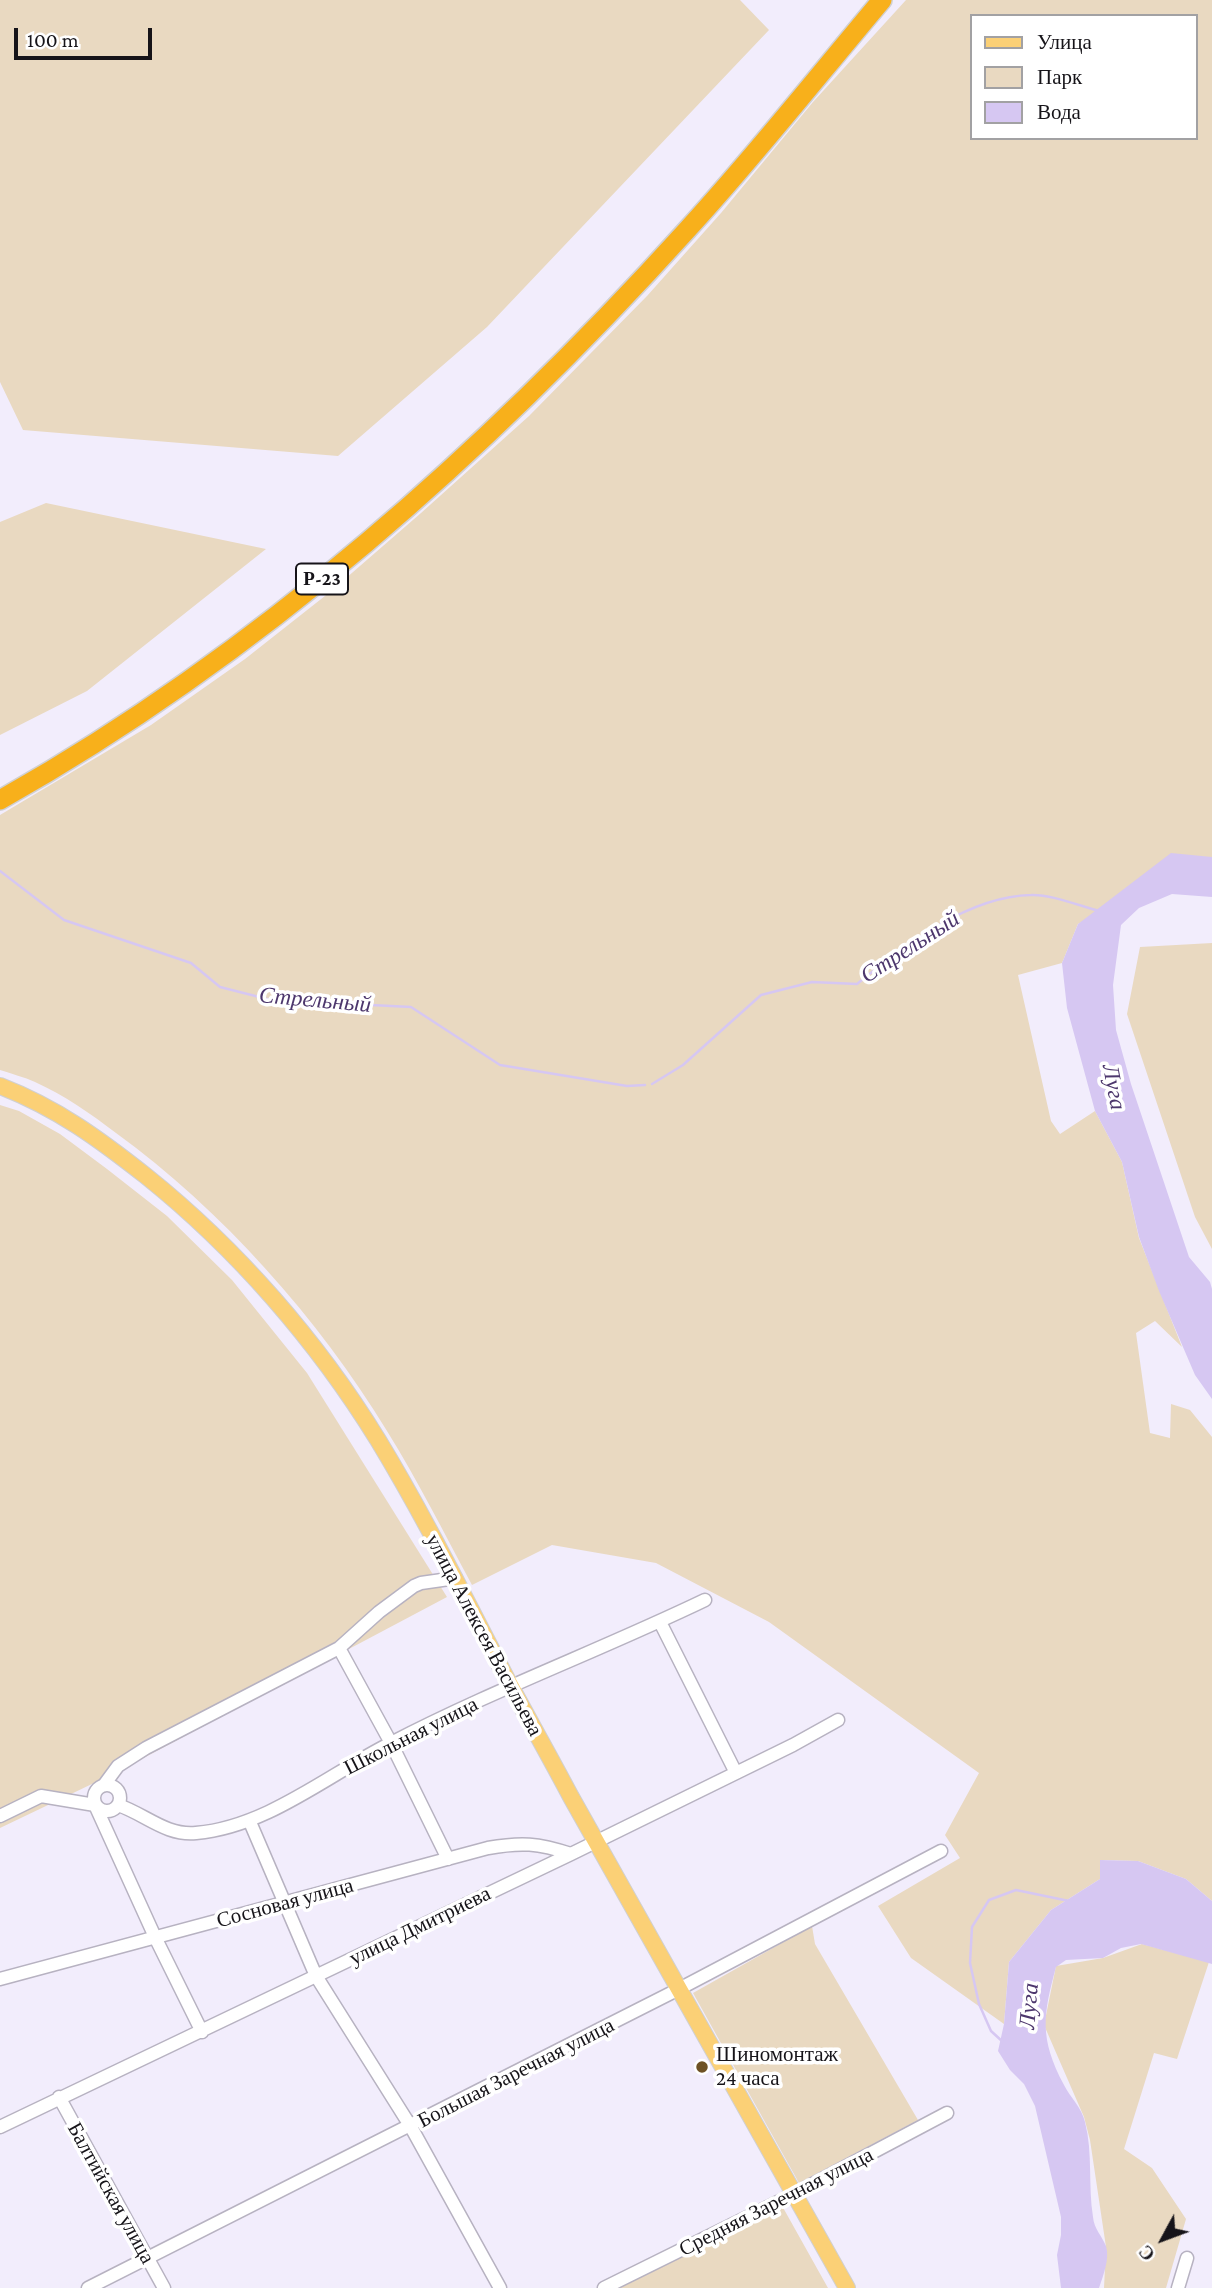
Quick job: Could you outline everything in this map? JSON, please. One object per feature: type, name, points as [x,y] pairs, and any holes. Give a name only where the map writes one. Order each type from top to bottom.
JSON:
[{"type":"highway","name":"Р-23","points":[[0,800],[139,716],[223,657],[351,555],[469,452],[573,351],[675,243],[882,0]]},
{"type":"main road","name":"улица Алексея Васильева","points":[[0,1086],[49,1107],[92,1134],[167,1193],[214,1236],[294,1325],[376,1438],[456,1578],[511,1686],[596,1841],[847,2288]]},
{"type":"street","points":[[202,2032],[155,1937],[98,1810],[94,1793],[104,1785],[118,1766],[146,1748],[339,1648],[379,1612],[414,1586],[456,1578]]},
{"type":"street","name":"Школьная улица","points":[[118,1805],[181,1834],[250,1822],[391,1743],[511,1686],[705,1600]]},
{"type":"street","points":[[660,1622],[736,1773]]},
{"type":"street","points":[[339,1648],[391,1743],[448,1859]]},
{"type":"street","name":"улица Дмитриева","points":[[0,2127],[571,1854],[838,1720]]},
{"type":"street","points":[[0,1816],[41,1796],[107,1811],[118,1805],[119,1792],[113,1786],[104,1785]]},
{"type":"street","points":[[250,1822],[316,1976],[411,2127],[500,2288]]},
{"type":"street","name":"Сосновая улица","points":[[0,1979],[517,1843],[571,1854]]},
{"type":"street","name":"Большая Заречная улица","points":[[89,2288],[411,2127],[941,1851]]},
{"type":"street","name":"Балтийская улица","points":[[59,2097],[164,2288]]},
{"type":"street","name":"Средняя Заречная улица","points":[[604,2288],[794,2194],[947,2113]]},
{"type":"street","points":[[1178,2288],[1186,2258]]},
{"type":"green space","points":[[0,0],[740,0],[769,30],[487,327],[338,456],[23,430],[0,382]]},
{"type":"green space","points":[[906,0],[1212,0],[1212,857],[1078,924],[1062,963],[1018,975],[1051,1121],[1060,1134],[1095,1111],[1122,1162],[1139,1238],[1182,1347],[1155,1321],[1136,1333],[1150,1433],[1170,1438],[1171,1404],[1190,1410],[1212,1437],[1212,1901],[1186,1879],[1138,1861],[1100,1860],[1100,1879],[1051,1910],[1009,1962],[1004,2024],[911,1958],[878,1906],[960,1858],[945,1835],[979,1773],[769,1622],[656,1563],[552,1545],[472,1585],[409,1469],[360,1389],[331,1348],[266,1269],[194,1196],[107,1126],[46,1087],[0,1070],[0,815],[151,725],[245,659],[330,592],[529,416],[647,296],[721,213],[813,102]]},
{"type":"green space","points":[[46,503],[266,549],[87,691],[0,735],[0,522]]},
{"type":"green space","points":[[1212,943],[1212,1249],[1195,1217],[1127,1014],[1140,947]]},
{"type":"green space","points":[[0,1105],[19,1111],[60,1134],[107,1169],[167,1216],[232,1280],[307,1373],[447,1597],[117,1772],[0,1828]]},
{"type":"green space","points":[[812,1926],[815,1944],[918,2120],[799,2183],[693,1993]]},
{"type":"green space","points":[[1142,1944],[1209,1962],[1177,2059],[1154,2053],[1124,2149],[1152,2168],[1186,2219],[1166,2288],[1104,2288],[1106,2247],[1090,2140],[1084,2117],[1044,2025],[1056,1966],[1103,1958]]},
{"type":"green space","points":[[781,2204],[828,2288],[614,2288]]},
{"type":"water","name":"Луга","points":[[1171,853],[1212,857],[1212,897],[1172,894],[1139,908],[1121,925],[1113,985],[1116,1030],[1131,1084],[1189,1257],[1210,1282],[1212,1289],[1212,1399],[1195,1375],[1159,1291],[1139,1237],[1122,1162],[1095,1111],[1067,1008],[1062,963],[1078,924]]},
{"type":"water","name":"Луга","points":[[1100,1860],[1138,1861],[1186,1879],[1212,1901],[1212,1964],[1141,1944],[1121,1948],[1103,1958],[1066,1960],[1056,1967],[1046,2013],[1047,2040],[1056,2068],[1085,2122],[1094,2221],[1106,2246],[1107,2256],[1099,2288],[1061,2288],[1057,2255],[1061,2217],[1035,2106],[1024,2084],[1010,2070],[998,2051],[1004,2024],[1009,1962],[1051,1910],[1100,1879]]},
{"type":"waterway","name":"Стрельный","points":[[0,871],[64,920],[191,963],[220,987],[271,1000],[411,1007],[500,1065],[627,1086],[645,1085]]},
{"type":"waterway","name":"Стрельный","points":[[652,1084],[683,1065],[761,995],[812,982],[857,984],[916,939],[984,904],[1007,898],[1039,895],[1099,911]]},
{"type":"waterway","points":[[1003,2042],[991,2031],[979,2004],[970,1963],[972,1927],[989,1900],[1016,1890],[1069,1901]]},
{"type":"place","name":"Шиномонтаж 24 часа","points":[[702,2067]]}]
